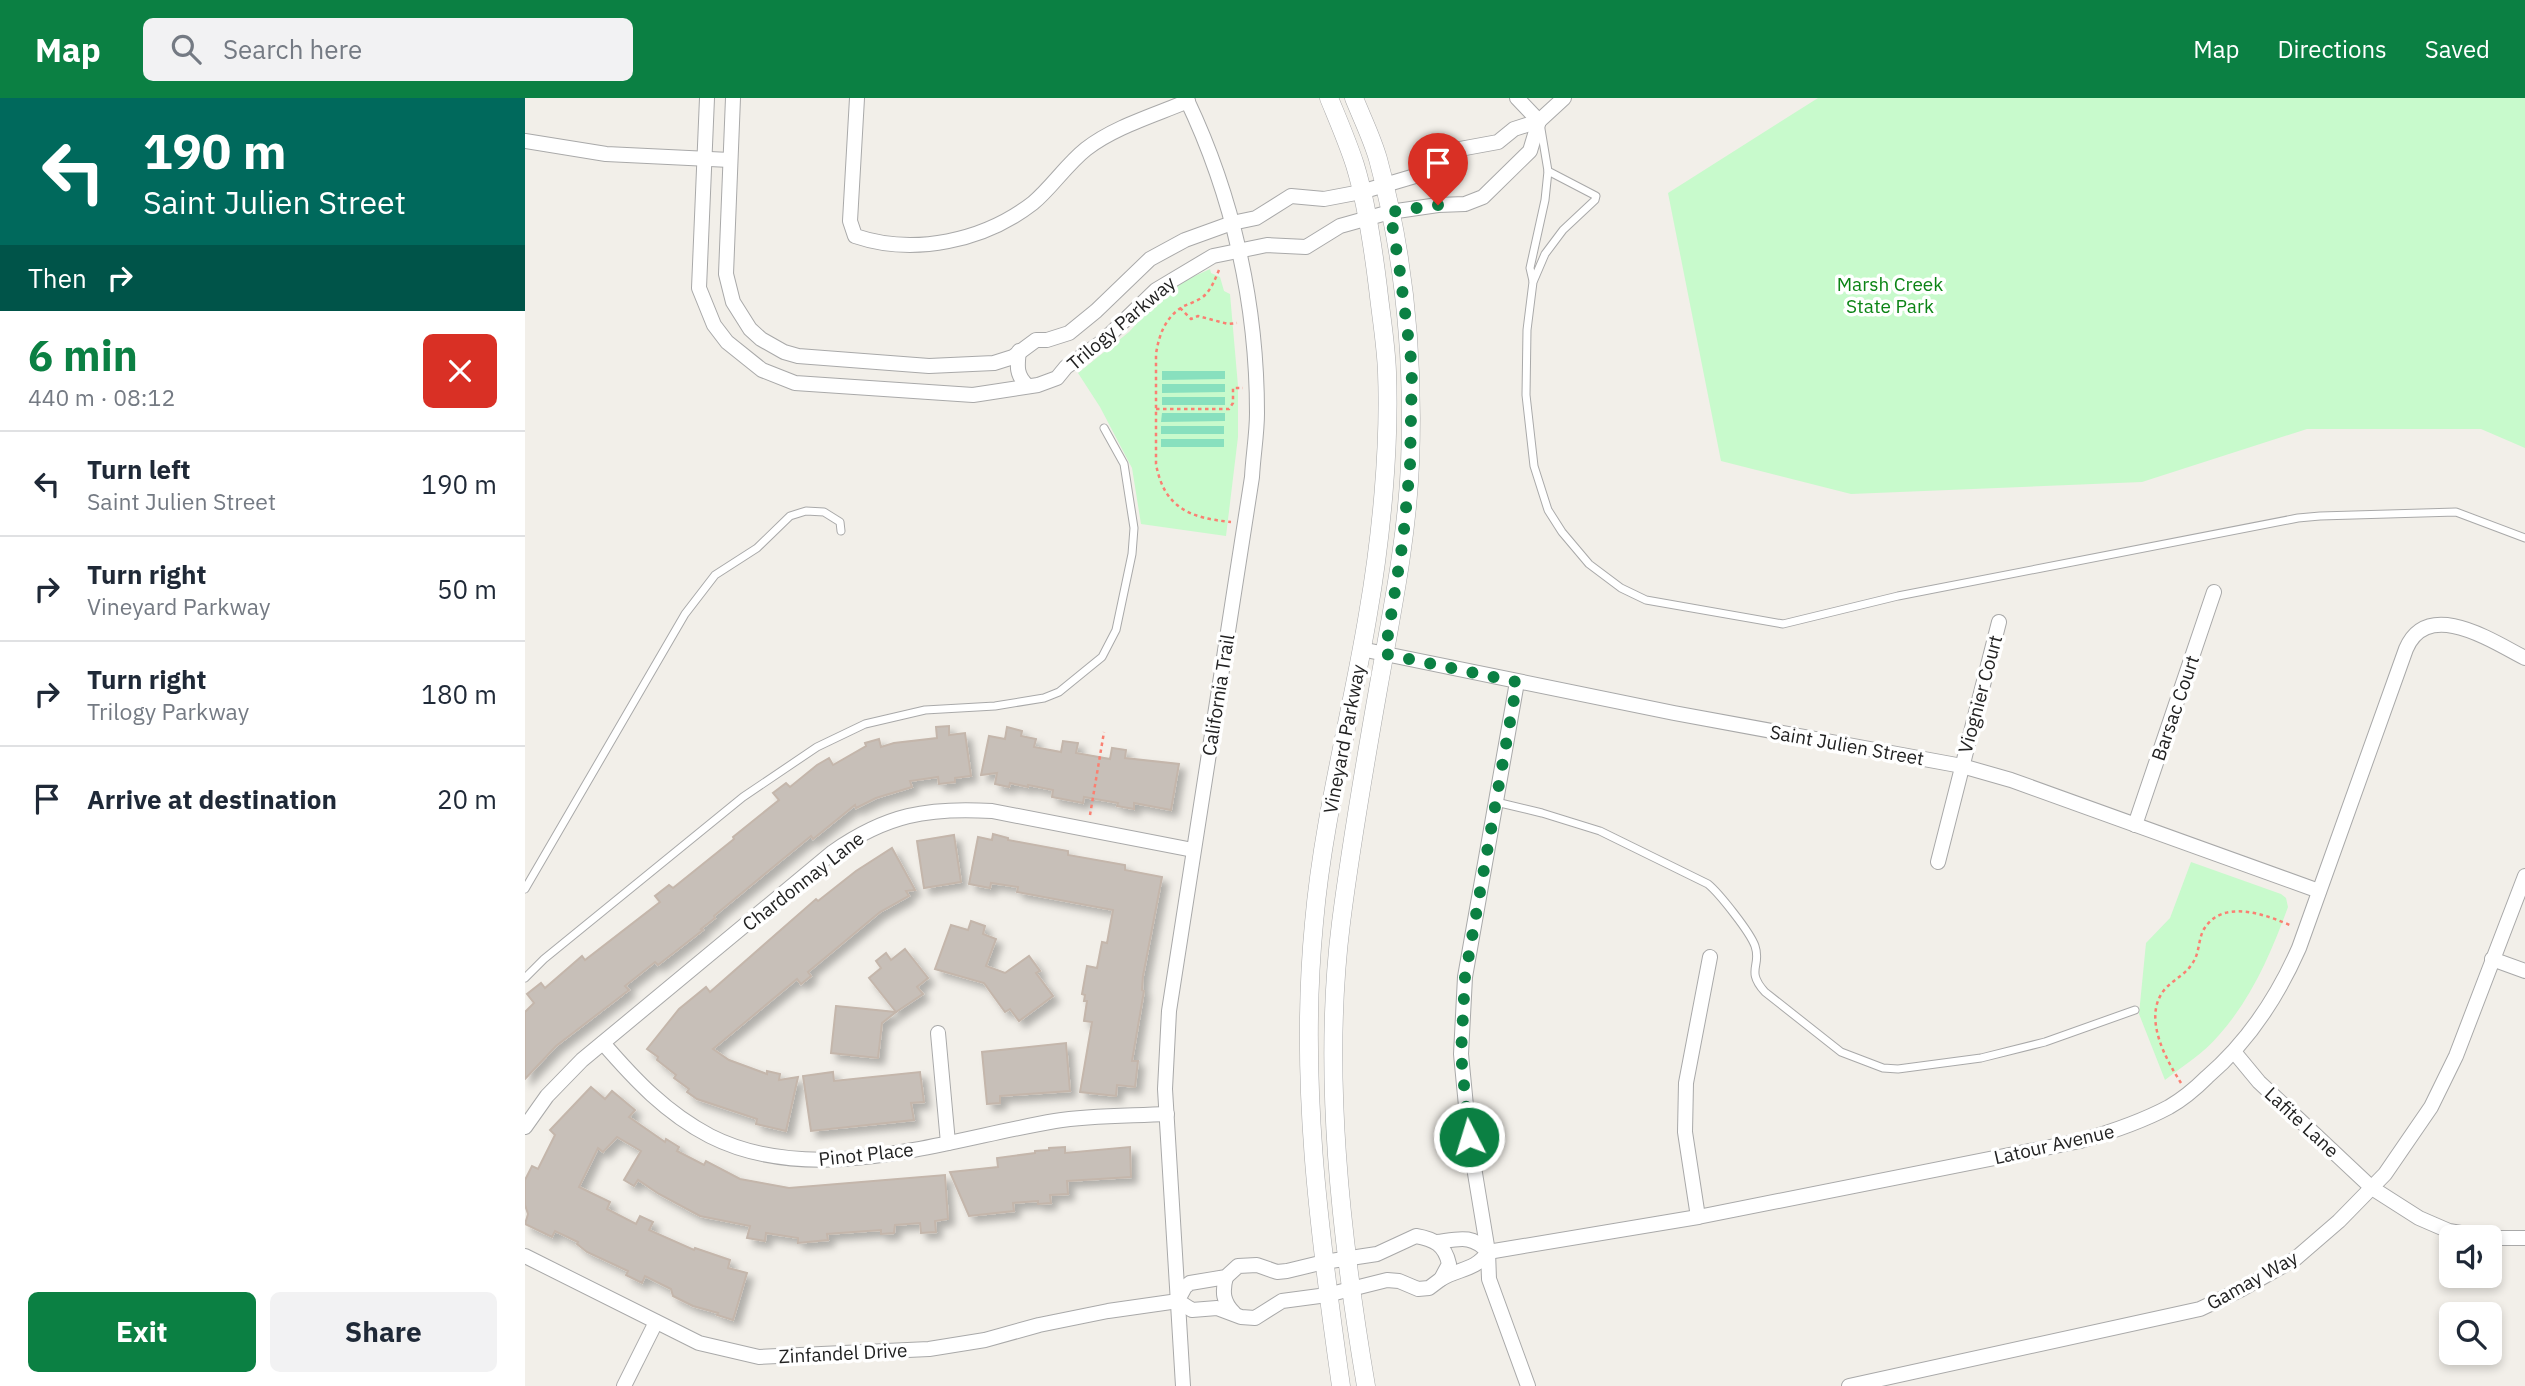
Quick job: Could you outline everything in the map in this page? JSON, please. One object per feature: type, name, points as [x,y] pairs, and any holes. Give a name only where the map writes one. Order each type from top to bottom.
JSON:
[{"type":"street","name":"Trilogy Parkway","points":[[707,98],[699,288],[714,325],[727,342],[744,357],[770,373],[795,383],[973,395],[1028,387],[1057,378],[1066,367],[1102,342],[1167,282],[1213,256],[1267,245],[1305,247],[1333,228],[1390,212],[1465,204],[1483,197],[1530,152],[1539,121]]},
{"type":"street","name":"Trilogy Parkway","points":[[733,98],[726,274],[733,302],[750,329],[761,339],[784,352],[798,356],[929,366],[994,363],[1013,357],[1036,340],[1048,340],[1069,333],[1096,311],[1150,258],[1185,240],[1232,223],[1256,218],[1291,196],[1324,199],[1361,192],[1432,172],[1450,151],[1498,142],[1514,129],[1539,121]]},
{"type":"street","points":[[857,98],[850,221],[855,236],[872,242],[893,243],[944,242],[980,234],[1009,220],[1034,202],[1084,151],[1102,138],[1187,99]]},
{"type":"street","name":"Vineyard Parkway","points":[[1329,98],[1355,166],[1361,192],[1375,270],[1387,372],[1385,466],[1378,536],[1361,649],[1328,814],[1314,922],[1309,993],[1307,1059],[1311,1143],[1327,1295],[1341,1386]]},
{"type":"street","name":"Vineyard Parkway","points":[[1354,98],[1377,156],[1390,212],[1412,367],[1410,466],[1404,527],[1341,925],[1336,993],[1334,1059],[1339,1199],[1350,1291],[1366,1386]]},
{"type":"street","points":[[1517,98],[1539,121],[1564,98]]},
{"type":"street","name":"California Trail","points":[[1184,1386],[1165,1089],[1168,1011],[1253,465],[1257,415],[1252,321],[1239,251],[1222,187],[1187,99]]},
{"type":"street","points":[[525,141],[606,153],[730,159]]},
{"type":"street","points":[[1019,351],[1017,370],[1028,387]]},
{"type":"street","name":"Barsac Court","points":[[2135,825],[2214,592]]},
{"type":"street","name":"Viognier Court","points":[[1938,862],[1999,622]]},
{"type":"street","name":"Latour Avenue","points":[[1327,1295],[1388,1280],[1423,1289],[1429,1288],[1455,1270],[1474,1267],[1488,1252],[1698,1217],[2080,1141],[2118,1130],[2151,1116],[2188,1094],[2235,1052],[2266,1012],[2283,984],[2305,931],[2406,649],[2416,633],[2425,627],[2442,623],[2491,640],[2525,658]]},
{"type":"street","name":"Saint Julien Street","points":[[1361,649],[1674,713],[1962,766],[2011,780],[2319,891]]},
{"type":"street","points":[[1517,682],[1465,977],[1461,1054],[1469,1137],[1488,1252],[1489,1279],[1528,1386]]},
{"type":"street","name":"Chardonnay Lane","points":[[525,1127],[565,1076],[603,1043],[833,852],[883,822],[930,811],[992,811],[1193,850]]},
{"type":"street","name":"Gamay Way","points":[[1849,1386],[2200,1309],[2295,1259],[2339,1221],[2385,1174],[2431,1107],[2456,1056],[2525,876]]},
{"type":"street","points":[[1698,1217],[1685,1132],[1686,1083],[1710,957]]},
{"type":"street","points":[[2492,959],[2525,971]]},
{"type":"street","points":[[938,1033],[948,1143]]},
{"type":"street","name":"Pinot Place","points":[[603,1043],[634,1080],[658,1102],[711,1137],[750,1151],[786,1158],[825,1161],[948,1143],[1058,1121],[1167,1114]]},
{"type":"street","name":"Lafite Lane","points":[[2235,1052],[2259,1082],[2372,1188],[2419,1219],[2439,1227]]},
{"type":"street","name":"Latour Avenue","points":[[1347,1258],[1377,1254],[1416,1236],[1437,1242],[1473,1240],[1488,1252]]},
{"type":"street","points":[[2502,1238],[2525,1238]]},
{"type":"street","points":[[1437,1242],[1447,1254],[1449,1264],[1441,1279]]},
{"type":"street","name":"Zinfandel Drive","points":[[525,1256],[699,1343],[759,1357],[929,1349],[985,1340],[1039,1325],[1108,1311],[1178,1301],[1192,1310],[1217,1308],[1241,1317],[1255,1318],[1282,1301],[1327,1295]]},
{"type":"street","points":[[1235,1314],[1224,1301],[1223,1287],[1226,1277],[1238,1266],[1248,1264],[1277,1272],[1347,1258]]},
{"type":"street","points":[[1178,1301],[1190,1283],[1226,1277]]},
{"type":"street","points":[[624,1386],[656,1322]]},
{"type":"lane","points":[[1533,282],[1530,268],[1545,200],[1548,171],[1539,121]]},
{"type":"lane","points":[[1548,171],[1596,196],[1563,230],[1545,254],[1533,282],[1527,330],[1525,395],[1534,466],[1548,510],[1562,532],[1590,564],[1621,589],[1646,600],[1783,624],[1911,593],[2320,516],[2456,512],[2525,537]]},
{"type":"lane","points":[[525,978],[544,959],[743,797],[817,747],[865,724],[925,710],[995,706],[1044,698],[1059,692],[1102,657],[1116,630],[1132,554],[1134,528],[1124,464],[1104,428]]},
{"type":"lane","points":[[525,889],[685,614],[715,575],[757,548],[790,516],[806,511],[824,512],[840,522],[841,531]]},
{"type":"lane","points":[[1496,802],[1600,831],[1708,884],[1719,892],[1756,948],[1756,982],[1765,992],[1842,1052],[1883,1068],[1935,1065],[1981,1058],[2045,1042],[2135,1010]]},
{"type":"path","points":[[1239,251],[1218,272],[1204,297],[1180,308],[1171,317],[1158,340],[1156,464],[1158,478],[1166,494],[1189,514],[1209,520],[1244,524]]},
{"type":"path","points":[[1180,308],[1191,319],[1198,316],[1228,324],[1252,321]]},
{"type":"path","points":[[1156,409],[1230,409],[1233,403],[1233,388],[1256,388]]},
{"type":"path","points":[[1087,830],[1104,732]]},
{"type":"path","points":[[2188,1094],[2173,1071],[2156,1029],[2155,1016],[2158,1001],[2166,989],[2185,975],[2199,954],[2204,930],[2224,913],[2238,911],[2263,915],[2305,931]]},
{"type":"green space","name":"Marsh Creek State Park","points":[[1818,98],[2525,98],[2525,448],[2481,429],[2307,429],[2142,482],[1851,494],[1721,461],[1668,193]]},
{"type":"green space","points":[[1210,269],[1211,273],[1220,277],[1224,291],[1230,294],[1238,386],[1238,437],[1226,536],[1141,524],[1132,468],[1100,407],[1078,373],[1129,332],[1157,302],[1184,281]]},
{"type":"green space","points":[[1162,371],[1225,371],[1225,379],[1162,380]]},
{"type":"green space","points":[[1162,384],[1225,384],[1225,392],[1162,393]]},
{"type":"green space","points":[[1162,397],[1225,397],[1225,405],[1162,405]]},
{"type":"green space","points":[[1162,413],[1225,413],[1225,421],[1161,422]]},
{"type":"green space","points":[[1161,426],[1224,426],[1224,434],[1161,434]]},
{"type":"green space","points":[[1161,439],[1224,439],[1224,447],[1161,447]]},
{"type":"green space","points":[[2191,862],[2281,894],[2286,898],[2288,907],[2259,974],[2231,1021],[2207,1048],[2165,1080],[2139,1014],[2146,943],[2170,918]]},
{"type":"building","points":[[949,726],[949,735],[965,733],[971,776],[939,784],[938,777],[910,781],[912,787],[876,798],[856,808],[855,805],[772,868],[714,916],[715,918],[701,929],[703,930],[658,965],[655,962],[625,986],[629,990],[556,1046],[525,1079],[525,1012],[534,1003],[527,994],[541,983],[545,988],[582,956],[585,960],[660,902],[655,896],[669,885],[673,888],[734,839],[733,837],[779,800],[773,793],[786,783],[790,787],[817,765],[829,758],[833,765],[866,746],[865,743],[879,739],[881,747],[937,738],[936,727]]},
{"type":"building","points":[[1007,727],[1022,731],[1021,736],[1036,739],[1034,747],[1061,752],[1063,741],[1078,743],[1076,753],[1110,759],[1112,748],[1126,750],[1125,758],[1179,764],[1171,810],[1134,803],[1134,809],[1117,806],[1118,803],[1084,797],[1083,803],[1052,797],[1053,790],[1010,783],[1009,787],[995,784],[997,773],[981,775],[989,736],[1005,739]]},
{"type":"building","points":[[993,834],[1008,840],[1068,851],[1068,855],[1125,865],[1125,870],[1162,877],[1143,976],[1144,991],[1132,1061],[1138,1061],[1135,1087],[1117,1085],[1116,1096],[1080,1092],[1092,1022],[1084,1021],[1087,1001],[1084,1001],[1085,995],[1082,994],[1087,966],[1097,968],[1102,942],[1107,943],[1113,910],[1017,892],[1018,887],[991,883],[990,888],[969,884],[978,837],[992,840]]},
{"type":"building","points":[[954,835],[961,882],[924,888],[917,841]]},
{"type":"building","points":[[892,848],[915,890],[906,891],[909,896],[880,912],[808,972],[811,976],[801,984],[797,979],[713,1049],[729,1060],[767,1074],[767,1071],[780,1074],[779,1080],[798,1077],[786,1131],[756,1124],[757,1119],[697,1099],[687,1092],[689,1089],[674,1078],[676,1075],[647,1049],[679,1009],[706,987],[710,992],[816,899],[818,901],[856,871]]},
{"type":"building","points":[[971,921],[985,926],[983,934],[996,939],[986,966],[1005,973],[1029,956],[1040,971],[1036,973],[1053,996],[1019,1021],[1010,1009],[1005,1012],[984,983],[935,969],[951,925],[968,930]]},
{"type":"building","points":[[905,949],[928,978],[917,987],[923,994],[896,1012],[869,978],[881,968],[876,961],[886,953],[891,960]]},
{"type":"building","points":[[836,1006],[896,1012],[882,1023],[878,1058],[831,1053]]},
{"type":"building","points":[[1066,1043],[1070,1091],[1000,1096],[1000,1103],[987,1104],[982,1052]]},
{"type":"building","points":[[833,1072],[834,1081],[920,1072],[924,1102],[911,1103],[914,1120],[811,1131],[803,1076]]},
{"type":"building","points":[[591,1087],[605,1099],[612,1091],[635,1110],[629,1117],[665,1142],[666,1139],[679,1147],[677,1151],[704,1165],[706,1161],[740,1179],[789,1188],[945,1175],[948,1219],[935,1221],[936,1232],[921,1233],[920,1223],[895,1225],[894,1233],[881,1234],[881,1230],[827,1234],[828,1240],[798,1243],[798,1238],[766,1233],[765,1241],[747,1238],[750,1226],[700,1216],[638,1180],[634,1186],[624,1180],[641,1151],[617,1137],[603,1152],[598,1148],[579,1187],[610,1202],[607,1209],[636,1224],[640,1216],[653,1222],[649,1230],[694,1250],[695,1248],[730,1260],[728,1268],[747,1273],[733,1320],[717,1315],[718,1313],[693,1306],[673,1296],[671,1289],[645,1276],[642,1283],[626,1275],[628,1271],[587,1252],[578,1242],[555,1231],[552,1237],[525,1224],[528,1214],[525,1205],[525,1180],[532,1166],[538,1169],[555,1135],[550,1130]]},
{"type":"building","points":[[1065,1147],[1065,1153],[1130,1147],[1131,1177],[1067,1181],[1068,1194],[1050,1195],[1051,1203],[1013,1203],[1014,1211],[969,1216],[950,1172],[998,1167],[997,1158]]},
{"type":"route","points":[[1438,205],[1390,212],[1412,367],[1410,466],[1403,540],[1385,654],[1517,682],[1465,977],[1461,1054],[1469,1137]]}]
